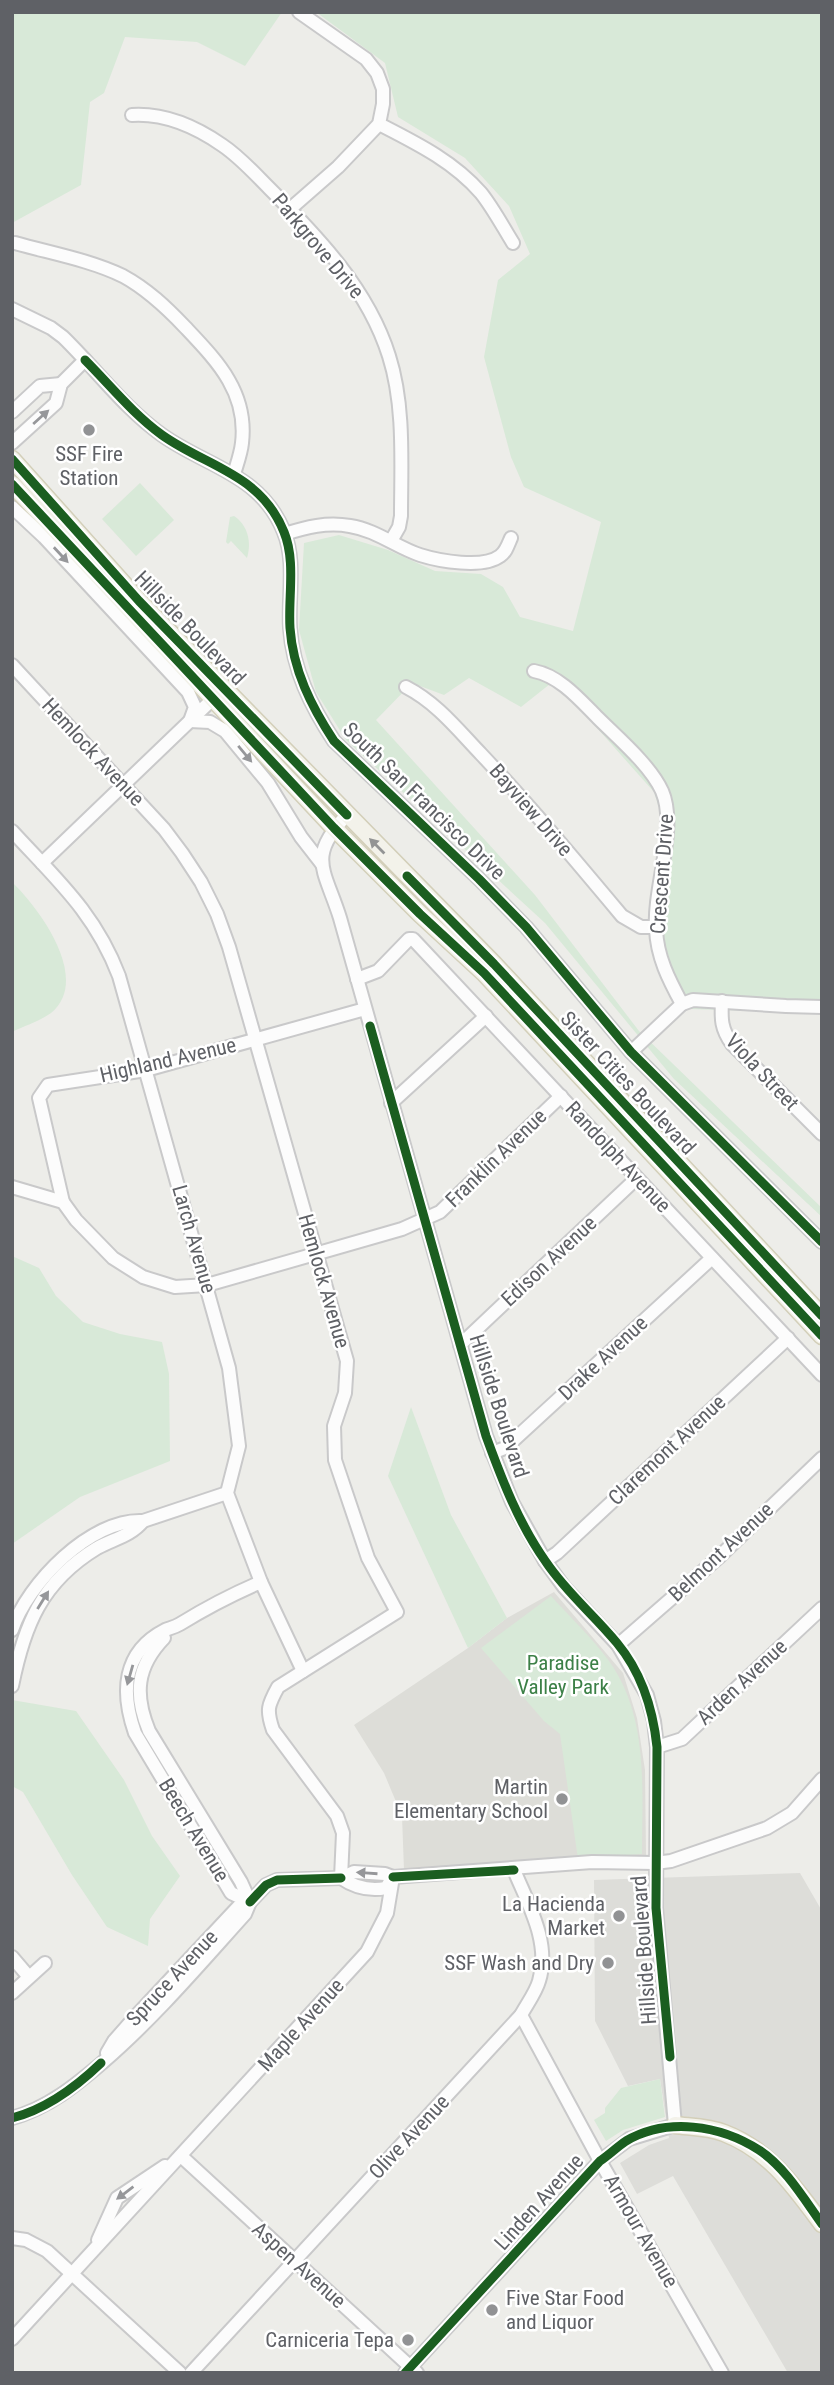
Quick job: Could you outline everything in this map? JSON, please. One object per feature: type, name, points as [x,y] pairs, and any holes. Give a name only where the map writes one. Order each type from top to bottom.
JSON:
[{"type":"main road","name":"Hillside Boulevard","points":[[12,459],[139,601],[334,828]]},
{"type":"main road","name":"Hillside Boulevard","points":[[12,484],[218,694],[346,816]]},
{"type":"main road","name":"Sister Cities Boulevard","points":[[346,816],[494,964],[822,1316]]},
{"type":"main road","name":"Sister Cities Boulevard","points":[[334,828],[419,914],[484,973],[822,1336]]},
{"type":"main road","name":"Linden Avenue","points":[[675,2125],[722,2132],[760,2151],[790,2181],[822,2224]]},
{"type":"street","points":[[290,209],[338,167],[379,124],[383,97],[377,73],[366,59],[299,12]]},
{"type":"street","name":"Parkgrove Drive","points":[[132,115],[152,114],[175,120],[221,144],[290,209],[356,285],[375,319],[390,358],[399,407],[401,510],[399,527],[391,541]]},
{"type":"street","points":[[379,124],[434,152],[466,179],[482,194],[513,243]]},
{"type":"street","points":[[15,243],[97,266],[123,277],[153,295],[217,360],[233,385],[242,418],[242,443],[234,474]]},
{"type":"street","name":"South San Francisco Drive","points":[[12,309],[51,328],[140,417],[162,435],[234,474],[257,491],[274,512],[285,534],[290,572],[290,628],[294,658],[304,688],[329,732],[357,764],[480,879],[526,927],[631,1052],[822,1242]]},
{"type":"street","points":[[12,443],[56,403],[61,384],[85,360]]},
{"type":"street","points":[[12,412],[40,386],[61,384]]},
{"type":"street","name":"Hillside Boulevard","points":[[12,507],[44,537],[188,692],[195,707],[190,721],[210,722],[225,732],[268,783],[301,837],[323,865],[492,1453],[512,1502],[545,1561],[564,1587],[618,1645],[647,1695],[657,1747],[655,1863],[658,1940],[675,2125]]},
{"type":"street","points":[[285,534],[326,524],[349,526],[370,531],[418,555],[447,561],[479,563],[498,558],[511,538]]},
{"type":"street","name":"Hemlock Avenue","points":[[12,665],[164,829],[201,882],[229,947],[348,1361],[345,1393],[334,1426],[335,1460],[368,1558],[397,1612],[278,1687],[268,1704],[273,1730],[337,1816],[343,1833],[341,1878]]},
{"type":"street","name":"Crescent Drive","points":[[534,671],[554,678],[587,707],[661,788],[667,805],[667,824],[655,927],[663,966],[681,1004]]},
{"type":"street","name":"Bayview Drive","points":[[406,687],[429,700],[495,769],[622,916],[641,927],[655,927]]},
{"type":"street","points":[[42,863],[218,694]]},
{"type":"street","points":[[323,865],[321,854],[324,844],[346,816]]},
{"type":"street","name":"Larch Avenue","points":[[12,831],[76,900],[108,948],[119,976],[229,1368],[239,1446],[227,1493]]},
{"type":"street","name":"Randolph Avenue","points":[[357,979],[378,971],[409,939],[413,939],[822,1375]]},
{"type":"street","points":[[631,1052],[681,1004],[693,1000],[822,1007]]},
{"type":"street","name":"Viola Street","points":[[722,1001],[723,1032],[822,1134]]},
{"type":"street","name":"Highland Avenue","points":[[63,1202],[39,1098],[48,1085],[146,1070],[365,1009]]},
{"type":"street","points":[[391,1104],[486,1016]]},
{"type":"street","name":"Franklin Avenue","points":[[63,1202],[76,1220],[113,1258],[143,1277],[175,1287],[207,1285],[425,1220],[450,1205],[561,1096]]},
{"type":"street","name":"Edison Avenue","points":[[460,1345],[637,1178]]},
{"type":"street","points":[[12,1187],[63,1202]]},
{"type":"street","name":"Drake Avenue","points":[[492,1453],[505,1448],[712,1258]]},
{"type":"street","name":"Claremont Avenue","points":[[545,1561],[567,1544],[788,1338]]},
{"type":"street","name":"Belmont Avenue","points":[[618,1645],[719,1557],[822,1458]]},
{"type":"street","points":[[12,1686],[17,1629],[31,1594],[63,1557],[103,1532],[227,1493],[261,1582],[303,1671]]},
{"type":"street","name":"Beech Avenue","points":[[250,1902],[231,1893],[135,1733],[127,1709],[126,1685],[134,1661],[146,1645],[164,1630],[173,1628],[216,1602],[261,1582]]},
{"type":"street","name":"Arden Avenue","points":[[657,1747],[682,1739],[822,1608]]},
{"type":"street","name":"Spruce Avenue","points":[[12,2118],[24,2115],[62,2095],[102,2063],[114,2041],[238,1907],[250,1902],[266,1885],[277,1880],[341,1878],[354,1872],[393,1877],[514,1870],[592,1862],[671,1861],[767,1828],[792,1813],[822,1779]]},
{"type":"street","name":"Olive Avenue","points":[[191,2373],[521,2015],[539,1981],[543,1950],[514,1870]]},
{"type":"street","name":"Maple Avenue","points":[[12,2339],[368,1952],[387,1913],[393,1877]]},
{"type":"street","points":[[12,1956],[29,1977]]},
{"type":"street","points":[[12,1993],[45,1963]]},
{"type":"street","name":"Armour Avenue","points":[[521,2015],[600,2161],[722,2373]]},
{"type":"street","name":"Linden Avenue","points":[[411,2371],[600,2161],[629,2139],[675,2125]]},
{"type":"street","name":"Maple Avenue","points":[[93,2250],[119,2196],[181,2157]]},
{"type":"street","name":"Aspen Avenue","points":[[181,2157],[411,2371]]},
{"type":"street","points":[[12,2238],[26,2240],[47,2251],[180,2373]]},
{"type":"shaded area","points":[[554,1592],[623,1673],[637,1718],[645,1770],[646,1855],[404,1870],[402,1816],[384,1773],[354,1725],[468,1648],[507,1618]]},
{"type":"shaded area","points":[[800,1873],[822,1911],[822,2373],[788,2373],[673,2176],[637,2194],[620,2163],[649,2145],[669,2138],[660,2079],[628,2086],[595,2021],[594,1880]]},
{"type":"green space","points":[[12,12],[282,12],[245,66],[197,42],[125,37],[104,93],[90,102],[81,185],[12,223]]},
{"type":"green space","points":[[316,12],[822,12],[822,998],[816,1013],[690,1009],[672,995],[652,952],[652,913],[661,814],[654,792],[573,701],[550,684],[521,707],[469,678],[444,695],[412,683],[376,720],[535,895],[639,1031],[822,1208],[822,1217],[674,1079],[545,923],[346,740],[316,692],[299,630],[304,543],[339,535],[388,550],[435,571],[481,574],[503,587],[520,617],[573,631],[601,522],[524,487],[511,457],[484,357],[498,280],[530,254],[509,206],[465,158],[398,117],[385,63]]},
{"type":"green space","points":[[140,483],[174,520],[136,556],[102,519]]},
{"type":"green space","points":[[234,516],[243,524],[248,535],[247,558],[231,541],[228,544],[226,542],[230,517]]},
{"type":"green space","points":[[12,882],[35,909],[57,944],[64,963],[66,982],[62,999],[51,1013],[12,1032]]},
{"type":"green space","points":[[12,1256],[39,1268],[56,1296],[83,1322],[120,1334],[162,1342],[169,1374],[170,1461],[80,1497],[12,1544]]},
{"type":"green space","points":[[411,1407],[451,1515],[507,1618],[468,1648],[388,1476]]},
{"type":"green space","name":"Paradise Valley Park","points":[[551,1596],[609,1661],[631,1706],[637,1730],[642,1779],[642,1854],[578,1859],[560,1734],[544,1721],[481,1648]]},
{"type":"green space","points":[[12,1700],[76,1711],[124,1780],[152,1836],[180,1876],[150,1919],[148,1946],[107,1927],[72,1875],[23,1792],[12,1786]]},
{"type":"green space","points":[[660,2079],[665,2117],[623,2130],[606,2141],[594,2120],[605,2113],[605,2108],[621,2088]]},
{"type":"cycle path","points":[[85,360],[151,427],[247,484],[274,512],[284,532],[290,555],[290,628],[295,658],[311,701],[334,741],[526,927],[631,1052],[822,1242]]},
{"type":"cycle path","points":[[12,459],[139,601],[347,815]]},
{"type":"cycle path","points":[[12,484],[334,828],[484,973],[822,1336]]},
{"type":"cycle path","points":[[407,876],[494,964],[822,1316]]},
{"type":"cycle path","points":[[370,1026],[486,1436],[505,1485],[519,1517],[546,1562],[626,1655],[640,1679],[649,1705],[657,1747],[656,1908],[670,2057]]},
{"type":"cycle path","points":[[393,1877],[514,1870]]},
{"type":"cycle path","points":[[250,1902],[266,1885],[277,1880],[341,1878]]},
{"type":"cycle path","points":[[12,2118],[37,2109],[60,2096],[101,2063]]},
{"type":"cycle path","points":[[405,2373],[600,2161],[626,2141],[642,2133],[693,2127],[744,2141],[777,2165],[822,2224]]},
{"type":"place","name":"SSF Fire Station","points":[[89,430]]},
{"type":"place","name":"Martin Elementary School","points":[[562,1799]]},
{"type":"place","name":"La Hacienda Market","points":[[619,1916]]},
{"type":"place","name":"SSF Wash and Dry","points":[[608,1963]]},
{"type":"place","name":"Five Star Food and Liquor","points":[[492,2310]]},
{"type":"place","name":"Carniceria Tepa","points":[[408,2340]]}]
